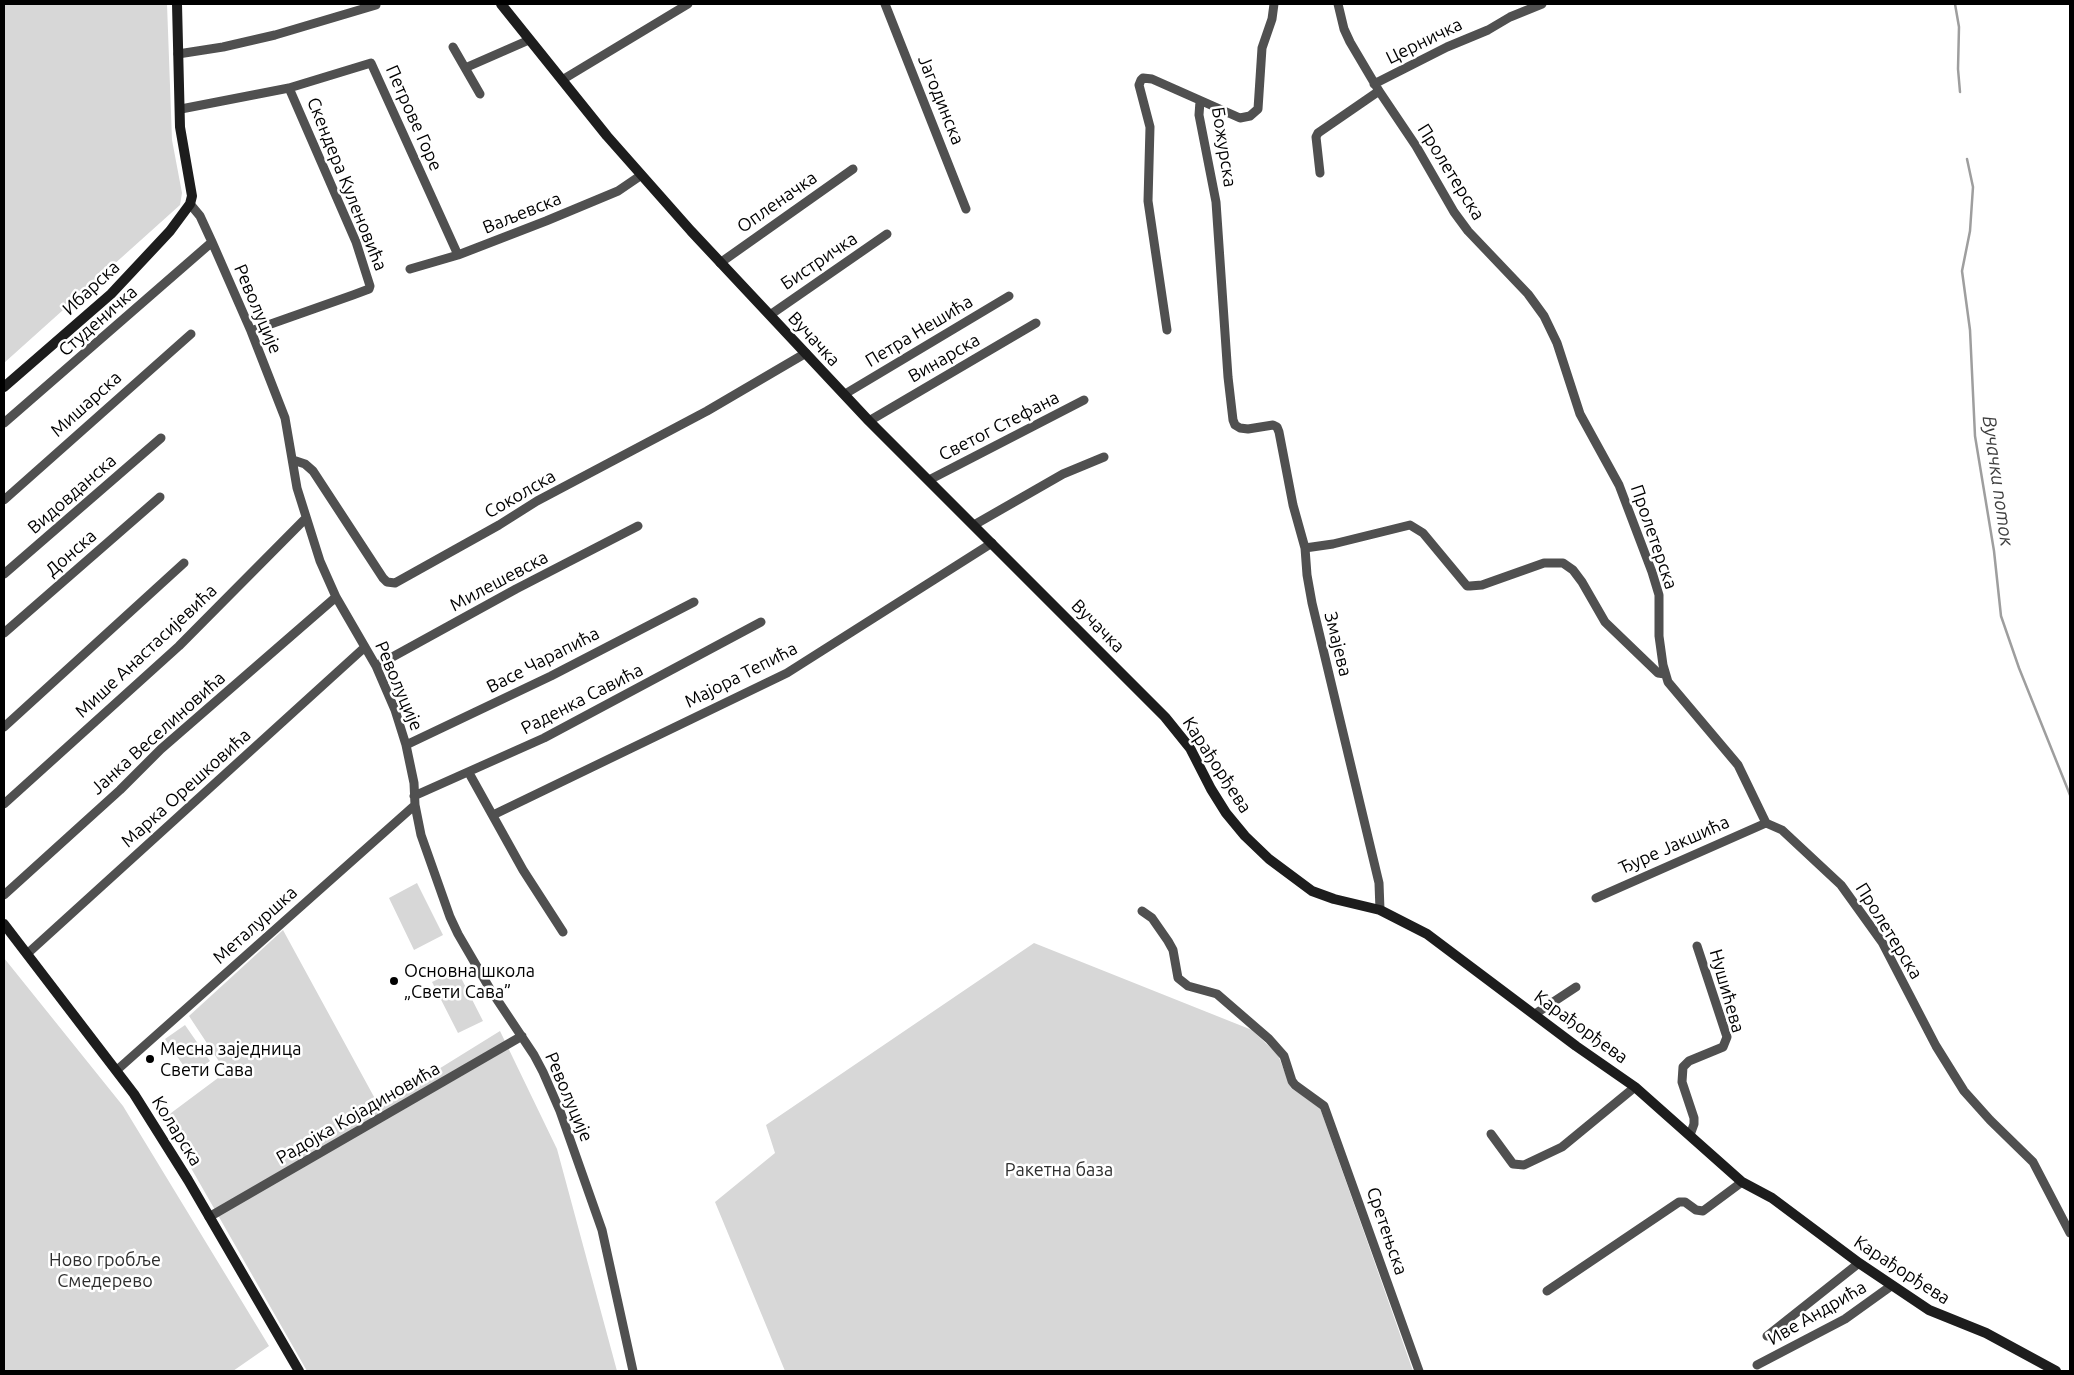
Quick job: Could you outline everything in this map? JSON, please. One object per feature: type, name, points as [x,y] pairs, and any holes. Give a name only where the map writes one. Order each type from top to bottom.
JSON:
[{"type":"street","points":[[177,4],[180,109],[183,153],[192,196],[190,204]]},
{"type":"street","points":[[562,80],[688,4]]},
{"type":"street","name":"Јагодинска","points":[[885,4],[966,209]]},
{"type":"street","points":[[1200,101],[1240,118],[1250,116],[1258,109],[1262,48],[1269,29],[1274,4]]},
{"type":"street","name":"Пролетерска","points":[[1338,4],[1344,29],[1377,88],[1416,146],[1454,212],[1468,231],[1528,294],[1544,316],[1557,343],[1580,414],[1619,485],[1652,572],[1659,595],[1660,636],[1665,674],[1673,689],[1702,720],[1738,765],[1766,823],[1782,830],[1841,885],[1882,942],[1936,1046],[1964,1091],[1990,1120],[2033,1162],[2070,1233]]},
{"type":"street","name":"Церничка","points":[[1320,173],[1316,137],[1318,133],[1377,88],[1446,47],[1488,30],[1510,16],[1542,4]]},
{"type":"street","name":"Вучачка","points":[[506,5],[529,40],[640,176],[845,394],[868,421],[974,524],[1125,676]]},
{"type":"street","points":[[178,54],[223,47],[275,35],[376,6]]},
{"type":"street","points":[[465,68],[529,40]]},
{"type":"street","points":[[453,47],[480,94]]},
{"type":"street","name":"Петрове Горе","points":[[180,109],[289,88],[371,63],[458,255]]},
{"type":"street","name":"Божурска","points":[[1167,330],[1148,200],[1150,127],[1140,85],[1140,80],[1147,78],[1160,81],[1200,101],[1199,115],[1216,202],[1228,377],[1235,425]]},
{"type":"street","name":"Скендера Куленовића","points":[[251,331],[353,295],[370,286],[356,242],[289,88]]},
{"type":"street","name":"Опленачка","points":[[720,262],[854,169]]},
{"type":"street","name":"Ваљевска","points":[[410,269],[458,255],[618,191],[640,176]]},
{"type":"street","name":"Револуције","points":[[190,204],[200,216],[212,242],[251,331],[285,418],[297,488],[320,561],[336,597],[376,666],[395,710],[406,744],[414,782],[414,801],[433,874],[458,934],[490,989],[544,1072],[560,1112],[602,1230],[633,1371]]},
{"type":"street","name":"Ибарска","points":[[4,387],[111,294],[170,231],[190,204]]},
{"type":"street","name":"Бистричка","points":[[770,315],[887,234]]},
{"type":"street","name":"Студеничка","points":[[4,423],[212,242]]},
{"type":"street","name":"Петра Нешића","points":[[845,394],[1009,296]]},
{"type":"street","name":"Винарска","points":[[868,421],[1036,323]]},
{"type":"street","name":"Мишарска","points":[[4,500],[191,334]]},
{"type":"street","name":"Соколска","points":[[292,460],[305,464],[318,478],[383,578],[387,582],[395,583],[537,502],[715,407],[806,353]]},
{"type":"street","name":"Светог Стефана","points":[[929,480],[1084,400]]},
{"type":"street","name":"Змајева","points":[[1235,425],[1244,429],[1273,425],[1277,427],[1294,512],[1305,548],[1312,603],[1377,870],[1381,895],[1380,910]]},
{"type":"street","name":"Видовданска","points":[[4,574],[161,438]]},
{"type":"street","points":[[974,524],[1063,474],[1104,456]]},
{"type":"street","name":"Донска","points":[[4,633],[160,497]]},
{"type":"street","name":"Мише Анастасијевића","points":[[4,804],[179,646],[306,518]]},
{"type":"street","points":[[1305,548],[1334,544],[1410,525],[1423,533],[1467,586],[1482,585],[1544,563],[1563,563],[1573,570],[1582,582],[1605,622],[1658,673],[1665,674]]},
{"type":"street","name":"Милешевска","points":[[376,666],[516,589],[638,526]]},
{"type":"street","name":"Мајора Тепића","points":[[493,815],[787,673],[992,543]]},
{"type":"street","points":[[4,727],[184,562]]},
{"type":"street","name":"Јанка Веселиновића","points":[[4,895],[120,790],[161,749],[336,597]]},
{"type":"street","name":"Васе Чарапића","points":[[406,744],[551,676],[694,602]]},
{"type":"street","name":"Раденка Савића","points":[[414,801],[544,738],[761,622]]},
{"type":"street","name":"Марка Орешковића","points":[[27,954],[365,647]]},
{"type":"street","name":"Карађорђева","points":[[1125,676],[1178,732],[1190,748],[1211,789],[1245,836],[1302,885],[1334,899],[1380,910],[1427,934],[1576,1046],[1635,1087],[1742,1182],[1772,1198],[1891,1286],[1929,1310],[1986,1333],[2055,1371]]},
{"type":"street","points":[[470,773],[523,870],[563,932]]},
{"type":"street","name":"Металуршка","points":[[117,1070],[414,801]]},
{"type":"street","name":"Ђуре Јакшића","points":[[1596,898],[1766,823]]},
{"type":"street","name":"Сретењска","points":[[1142,911],[1152,918],[1173,950],[1178,978],[1188,986],[1217,994],[1269,1039],[1284,1056],[1292,1081],[1298,1088],[1324,1106],[1356,1189],[1376,1253],[1419,1371]]},
{"type":"street","name":"Коларска","points":[[4,924],[117,1070],[162,1137],[298,1371]]},
{"type":"street","name":"Нушићева","points":[[1690,1135],[1694,1118],[1682,1082],[1683,1067],[1689,1061],[1723,1047],[1727,1037],[1697,946]]},
{"type":"street","points":[[1534,1014],[1576,987]]},
{"type":"street","name":"Радојка Којадиновића","points":[[210,1218],[522,1036]]},
{"type":"street","points":[[1491,1134],[1513,1164],[1524,1165],[1562,1147],[1635,1087]]},
{"type":"street","points":[[1547,1291],[1678,1202],[1685,1202],[1696,1210],[1703,1211],[1742,1182]]},
{"type":"street","points":[[1767,1336],[1859,1263]]},
{"type":"street","name":"Иве Андрића","points":[[1757,1366],[1845,1319],[1891,1286]]},
{"type":"green space","points":[[4,4],[167,4],[172,140],[182,193],[180,205],[4,363]]},
{"type":"green space","points":[[417,883],[443,935],[414,950],[389,898]]},
{"type":"green space","points":[[283,930],[379,1106],[500,1031],[557,1149],[617,1371],[307,1371],[163,1119],[226,1072],[189,1016]]},
{"type":"green space","name":"Ракетна база","points":[[1034,943],[1252,1030],[1278,1055],[1291,1088],[1320,1108],[1413,1371],[785,1371],[715,1202],[775,1153],[766,1125]]},
{"type":"green space","name":"Ново гробље Смедерево","points":[[4,958],[123,1106],[269,1346],[233,1371],[4,1371]]},
{"type":"green space","points":[[457,970],[483,1021],[458,1033],[432,982]]},
{"type":"green space","points":[[185,1025],[210,1061],[190,1075],[165,1039]]},
{"type":"waterway","name":"Вучачки поток","points":[[1955,4],[1959,27],[1958,69],[1960,92]]},
{"type":"waterway","name":"Вучачки поток","points":[[1967,159],[1973,187],[1970,231],[1962,271],[1970,330],[1975,436],[1994,551],[2001,616],[2019,668],[2070,795]]},
{"type":"place","name":"Основна школа „Свети Сава”","points":[[394,981]]},
{"type":"place","name":"Месна заједница Свети Сава","points":[[150,1059]]}]
